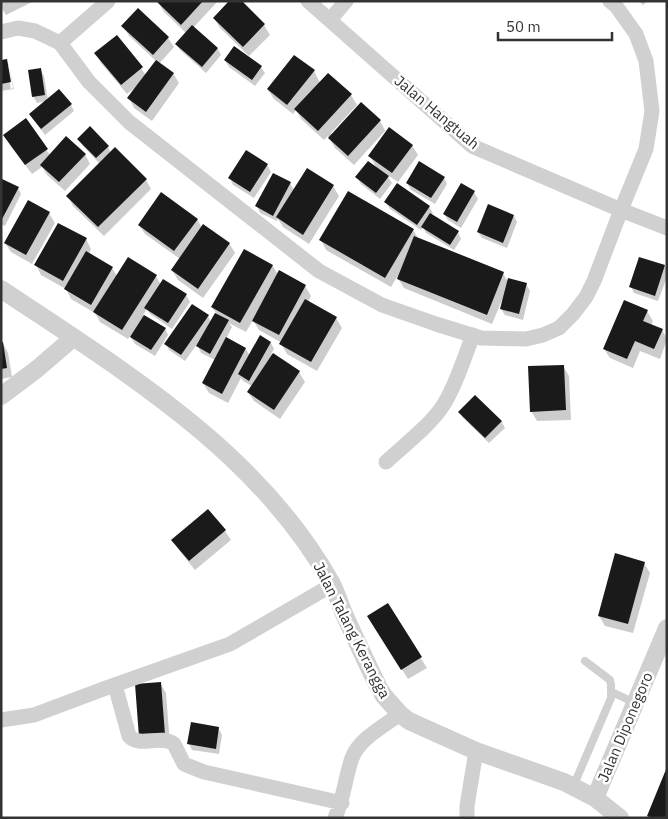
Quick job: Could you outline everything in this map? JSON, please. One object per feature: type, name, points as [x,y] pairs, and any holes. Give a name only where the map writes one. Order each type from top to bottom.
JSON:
[{"type":"street","points":[[60,43],[108,1]]},
{"type":"street","name":"Jalan Hangtuah","points":[[308,1],[472,146],[620,210],[667,228]]},
{"type":"street","points":[[330,20],[346,1]]},
{"type":"street","points":[[1,32],[18,28],[35,31],[60,43],[89,82],[129,122],[319,271],[382,305],[481,338],[526,339],[543,335],[559,328],[586,297],[646,149],[652,111],[646,60],[636,34],[616,6],[610,1]]},
{"type":"street","name":"Jalan Talang Kerangga","points":[[1,289],[167,402],[239,466],[282,512],[304,540],[332,585],[378,688],[400,714],[417,726],[564,782],[608,809]]},
{"type":"street","points":[[386,462],[435,416],[444,405],[473,335]]},
{"type":"street","points":[[1,396],[37,370],[73,338]]},
{"type":"street","points":[[1,720],[34,715],[230,644],[332,585]]},
{"type":"street","name":"Jalan Diponegoro","points":[[608,809],[635,703],[667,628]]},
{"type":"street","points":[[115,685],[129,736],[132,739],[139,741],[171,741],[184,764],[204,772],[342,803]]},
{"type":"street","points":[[335,818],[342,803],[352,757],[366,740],[400,714]]},
{"type":"street","points":[[466,818],[466,806],[476,750]]},
{"type":"lane","points":[[573,787],[612,692],[610,680],[585,661]]},
{"type":"lane","points":[[612,692],[635,703]]},
{"type":"building","points":[[156,1],[203,1],[181,25]]},
{"type":"building","points":[[229,1],[242,1],[265,24],[243,47],[213,18]]},
{"type":"building","points":[[138,8],[169,37],[153,55],[121,26]]},
{"type":"building","points":[[192,25],[218,48],[202,67],[175,44]]},
{"type":"building","points":[[117,35],[143,67],[121,85],[94,53]]},
{"type":"building","points":[[234,46],[262,66],[252,80],[224,60]]},
{"type":"building","points":[[294,55],[315,70],[287,105],[267,89]]},
{"type":"building","points":[[7,59],[11,82],[1,84],[1,60]]},
{"type":"building","points":[[156,60],[174,73],[146,112],[127,98]]},
{"type":"building","points":[[41,68],[45,95],[32,97],[28,70]]},
{"type":"building","points":[[328,73],[352,94],[318,131],[294,109]]},
{"type":"building","points":[[59,89],[72,104],[41,129],[29,114]]},
{"type":"building","points":[[361,102],[381,120],[348,156],[328,138]]},
{"type":"building","points":[[26,118],[48,149],[25,165],[3,135]]},
{"type":"building","points":[[90,126],[109,146],[96,158],[77,139]]},
{"type":"building","points":[[389,127],[413,145],[392,173],[368,156]]},
{"type":"building","points":[[66,136],[86,154],[59,182],[40,165]]},
{"type":"building","points":[[115,147],[147,179],[98,227],[66,196]]},
{"type":"building","points":[[246,150],[268,164],[250,192],[228,178]]},
{"type":"building","points":[[368,161],[389,176],[376,193],[355,177]]},
{"type":"building","points":[[419,161],[445,177],[431,198],[406,183]]},
{"type":"building","points":[[307,168],[334,185],[303,235],[276,217]]},
{"type":"building","points":[[273,173],[291,182],[273,216],[255,206]]},
{"type":"building","points":[[2,179],[19,187],[1,221],[1,181]]},
{"type":"building","points":[[397,183],[430,206],[417,225],[384,202]]},
{"type":"building","points":[[461,183],[475,191],[457,222],[443,214]]},
{"type":"building","points":[[348,191],[414,229],[385,278],[319,240]]},
{"type":"building","points":[[161,192],[198,219],[174,251],[138,225]]},
{"type":"building","points":[[28,200],[50,212],[26,255],[4,243]]},
{"type":"building","points":[[488,204],[514,215],[503,243],[477,232]]},
{"type":"building","points":[[430,213],[459,231],[450,245],[421,227]]},
{"type":"building","points":[[58,223],[87,238],[63,281],[34,265]]},
{"type":"building","points":[[203,224],[230,243],[198,289],[171,270]]},
{"type":"building","points":[[414,236],[504,272],[487,315],[397,279]]},
{"type":"building","points":[[244,249],[273,265],[240,323],[211,307]]},
{"type":"building","points":[[86,251],[113,267],[91,305],[64,289]]},
{"type":"building","points":[[128,257],[157,275],[122,330],[93,312]]},
{"type":"building","points":[[639,257],[665,265],[655,296],[629,287]]},
{"type":"building","points":[[279,270],[306,285],[279,335],[252,321]]},
{"type":"building","points":[[508,278],[527,283],[519,314],[500,309]]},
{"type":"building","points":[[163,279],[187,294],[168,323],[144,308]]},
{"type":"building","points":[[305,299],[337,317],[311,362],[279,344]]},
{"type":"building","points":[[624,300],[648,310],[643,321],[663,329],[654,349],[635,341],[627,359],[603,349]]},
{"type":"building","points":[[192,304],[209,315],[181,355],[164,344]]},
{"type":"building","points":[[215,313],[229,320],[210,354],[196,346]]},
{"type":"building","points":[[144,315],[166,328],[151,350],[130,337]]},
{"type":"building","points":[[260,335],[271,342],[249,381],[238,374]]},
{"type":"building","points":[[226,337],[246,348],[222,394],[202,383]]},
{"type":"building","points":[[1,342],[3,342],[7,368],[1,369]]},
{"type":"building","points":[[273,353],[300,371],[274,410],[247,392]]},
{"type":"building","points":[[564,365],[566,410],[530,412],[528,366]]},
{"type":"building","points":[[475,395],[502,421],[485,438],[458,412]]},
{"type":"building","points":[[208,509],[226,530],[189,561],[171,540]]},
{"type":"building","points":[[615,553],[645,562],[628,624],[598,616]]},
{"type":"building","points":[[388,603],[422,657],[401,670],[367,616]]},
{"type":"building","points":[[161,682],[165,735],[139,737],[135,684]]},
{"type":"building","points":[[191,722],[219,727],[216,749],[187,744]]},
{"type":"building","points":[[667,767],[667,818],[651,818],[647,816]]}]
